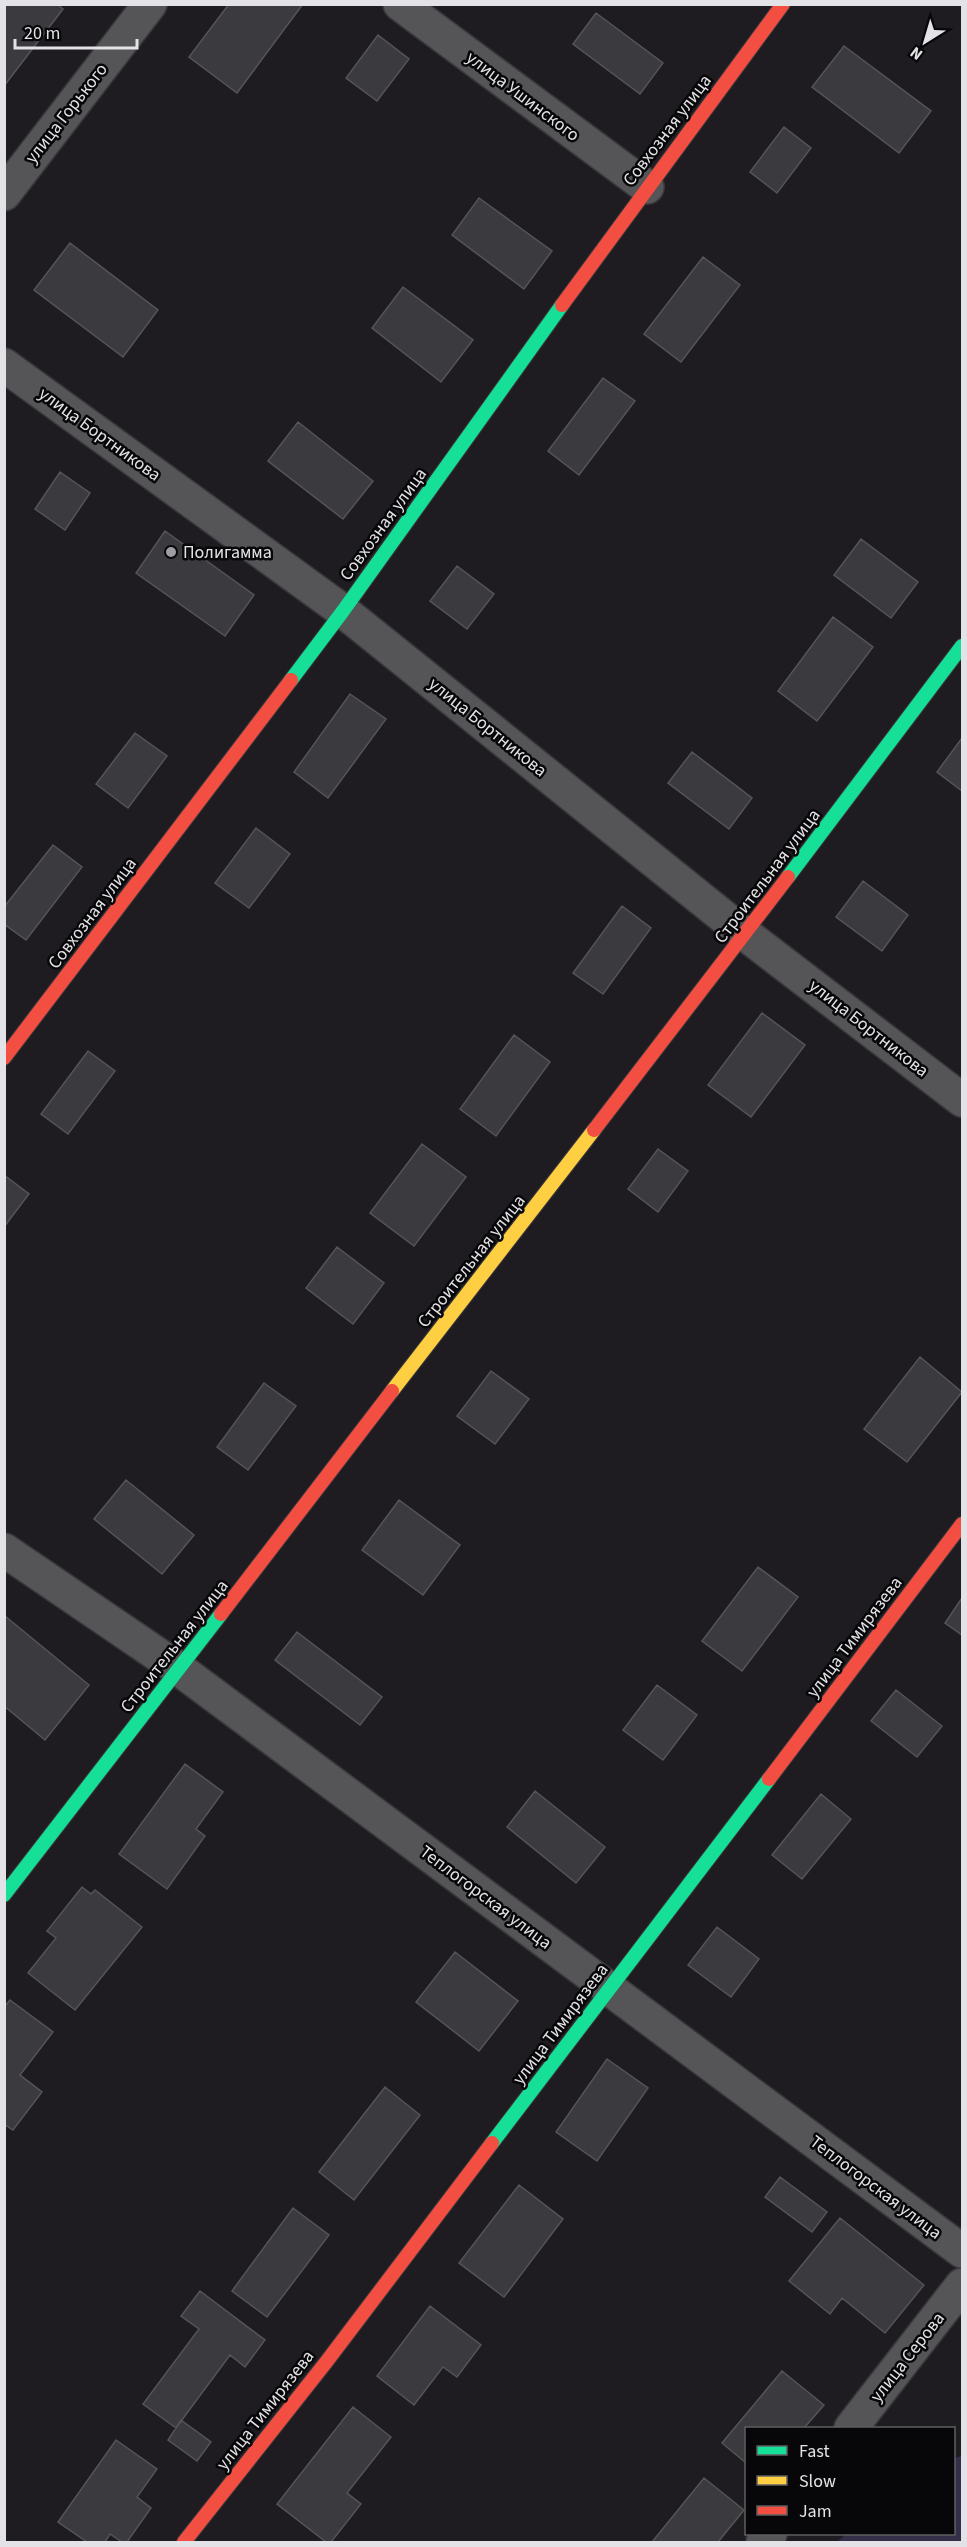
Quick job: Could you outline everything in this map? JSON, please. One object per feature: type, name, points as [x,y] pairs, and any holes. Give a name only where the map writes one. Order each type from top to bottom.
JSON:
[{"type":"street","name":"улица Горького","points":[[4,194],[150,4]]},
{"type":"street","name":"улица Ушинского","points":[[400,4],[647,187]]},
{"type":"street","name":"Совхозная улица","points":[[4,1058],[343,611],[647,187],[783,4]]},
{"type":"street","name":"улица Бортникова","points":[[4,365],[343,611],[745,934],[963,1100]]},
{"type":"street","name":"Строительная улица","points":[[4,1896],[745,934],[963,646]]},
{"type":"street","name":"улица Тимирязева","points":[[184,2542],[327,2361],[963,1524]]},
{"type":"street","name":"Теплогорская улица","points":[[4,1550],[179,1669],[963,2251]]},
{"type":"street","name":"улица Серова","points":[[852,2427],[963,2284]]},
{"type":"shaded area","points":[[962,2456],[962,2542],[837,2542],[845,2535],[955,2535],[955,2458]]},
{"type":"building","points":[[7,4],[57,4],[63,9],[4,86],[4,7]]},
{"type":"building","points":[[229,4],[303,4],[237,93],[189,57]]},
{"type":"building","points":[[596,13],[663,63],[640,94],[573,44]]},
{"type":"building","points":[[378,35],[409,59],[377,101],[346,78]]},
{"type":"building","points":[[844,46],[931,111],[899,153],[812,87]]},
{"type":"building","points":[[784,127],[811,148],[777,193],[750,172]]},
{"type":"building","points":[[479,198],[552,251],[524,289],[452,235]]},
{"type":"building","points":[[70,243],[158,310],[123,357],[34,290]]},
{"type":"building","points":[[703,257],[740,285],[681,362],[644,334]]},
{"type":"building","points":[[403,287],[473,340],[441,382],[372,328]]},
{"type":"building","points":[[603,378],[635,401],[579,475],[548,451]]},
{"type":"building","points":[[298,422],[373,481],[343,519],[268,461]]},
{"type":"building","points":[[60,472],[90,493],[65,530],[35,509]]},
{"type":"building","points":[[165,531],[254,595],[225,636],[136,573]]},
{"type":"building","points":[[861,539],[918,582],[891,618],[834,575]]},
{"type":"building","points":[[457,566],[494,594],[467,629],[430,601]]},
{"type":"building","points":[[833,617],[873,647],[817,721],[778,691]]},
{"type":"building","points":[[350,694],[386,719],[328,798],[294,772]]},
{"type":"building","points":[[135,733],[167,756],[128,808],[96,784]]},
{"type":"building","points":[[962,738],[962,791],[937,772]]},
{"type":"building","points":[[692,752],[752,798],[729,829],[668,783]]},
{"type":"building","points":[[256,828],[290,854],[249,908],[215,883]]},
{"type":"building","points":[[53,845],[82,867],[26,940],[4,924],[4,907]]},
{"type":"building","points":[[863,881],[908,915],[882,951],[836,917]]},
{"type":"building","points":[[622,906],[651,928],[603,994],[573,973]]},
{"type":"building","points":[[762,1013],[805,1045],[751,1117],[708,1085]]},
{"type":"building","points":[[514,1035],[550,1062],[496,1136],[460,1109]]},
{"type":"building","points":[[88,1051],[115,1071],[68,1134],[41,1114]]},
{"type":"building","points":[[422,1144],[466,1177],[414,1246],[370,1213]]},
{"type":"building","points":[[658,1149],[688,1171],[658,1212],[628,1189]]},
{"type":"building","points":[[4,1175],[29,1194],[4,1227]]},
{"type":"building","points":[[337,1247],[384,1283],[353,1324],[306,1288]]},
{"type":"building","points":[[920,1357],[962,1392],[907,1462],[864,1429]]},
{"type":"building","points":[[491,1371],[529,1399],[495,1444],[457,1416]]},
{"type":"building","points":[[264,1383],[296,1406],[248,1470],[217,1447]]},
{"type":"building","points":[[126,1480],[194,1535],[162,1574],[94,1519]]},
{"type":"building","points":[[399,1500],[460,1545],[423,1595],[362,1550]]},
{"type":"building","points":[[758,1567],[798,1597],[742,1671],[702,1641]]},
{"type":"building","points":[[962,1598],[962,1635],[945,1623]]},
{"type":"building","points":[[5,1616],[89,1685],[45,1740],[4,1706]]},
{"type":"building","points":[[297,1632],[382,1697],[360,1725],[275,1660]]},
{"type":"building","points":[[657,1685],[697,1715],[663,1760],[623,1730]]},
{"type":"building","points":[[896,1690],[942,1726],[917,1757],[871,1721]]},
{"type":"building","points":[[185,1764],[223,1792],[196,1829],[205,1836],[167,1889],[119,1854]]},
{"type":"building","points":[[535,1791],[605,1847],[576,1883],[507,1827]]},
{"type":"building","points":[[821,1794],[851,1819],[802,1879],[772,1855]]},
{"type":"building","points":[[82,1887],[91,1894],[95,1890],[142,1927],[75,2010],[28,1973],[56,1938],[47,1931]]},
{"type":"building","points":[[717,1927],[759,1959],[731,1997],[688,1965]]},
{"type":"building","points":[[455,1952],[518,2001],[479,2051],[416,2002]]},
{"type":"building","points":[[10,2000],[53,2032],[20,2075],[42,2092],[13,2130],[4,2124],[4,2007]]},
{"type":"building","points":[[607,2059],[648,2088],[597,2161],[556,2132]]},
{"type":"building","points":[[385,2087],[420,2115],[354,2200],[319,2172]]},
{"type":"building","points":[[780,2177],[827,2212],[812,2232],[765,2197]]},
{"type":"building","points":[[519,2185],[563,2219],[504,2297],[459,2263]]},
{"type":"building","points":[[293,2208],[329,2235],[267,2317],[232,2291]]},
{"type":"building","points":[[840,2218],[924,2285],[885,2333],[842,2298],[830,2314],[789,2281]]},
{"type":"building","points":[[200,2291],[265,2340],[245,2367],[230,2355],[176,2428],[143,2404],[199,2329],[181,2316]]},
{"type":"building","points":[[430,2306],[481,2345],[457,2377],[443,2367],[414,2405],[377,2376]]},
{"type":"building","points":[[782,2371],[824,2405],[805,2427],[745,2427],[745,2462],[722,2443]]},
{"type":"building","points":[[353,2407],[391,2437],[347,2493],[361,2504],[331,2542],[326,2542],[277,2504]]},
{"type":"building","points":[[181,2420],[211,2442],[197,2461],[168,2440]]},
{"type":"building","points":[[116,2440],[157,2469],[137,2497],[151,2508],[127,2542],[122,2542],[110,2534],[105,2542],[87,2542],[58,2522]]},
{"type":"building","points":[[704,2478],[744,2510],[718,2542],[652,2542]]},
{"type":"traffic: fast","points":[[291,680],[562,305]]},
{"type":"traffic: fast","points":[[788,877],[962,646]]},
{"type":"traffic: fast","points":[[4,1895],[221,1614]]},
{"type":"traffic: fast","points":[[492,2143],[769,1779]]},
{"type":"traffic: slow","points":[[392,1391],[594,1130]]},
{"type":"traffic: jam","points":[[562,305],[783,4]]},
{"type":"traffic: jam","points":[[4,1058],[291,680]]},
{"type":"traffic: jam","points":[[594,1130],[788,877]]},
{"type":"traffic: jam","points":[[221,1614],[392,1391]]},
{"type":"traffic: jam","points":[[769,1779],[962,1524]]},
{"type":"traffic: jam","points":[[184,2542],[327,2361],[492,2143]]},
{"type":"place","name":"Полигамма","points":[[171,552]]}]
